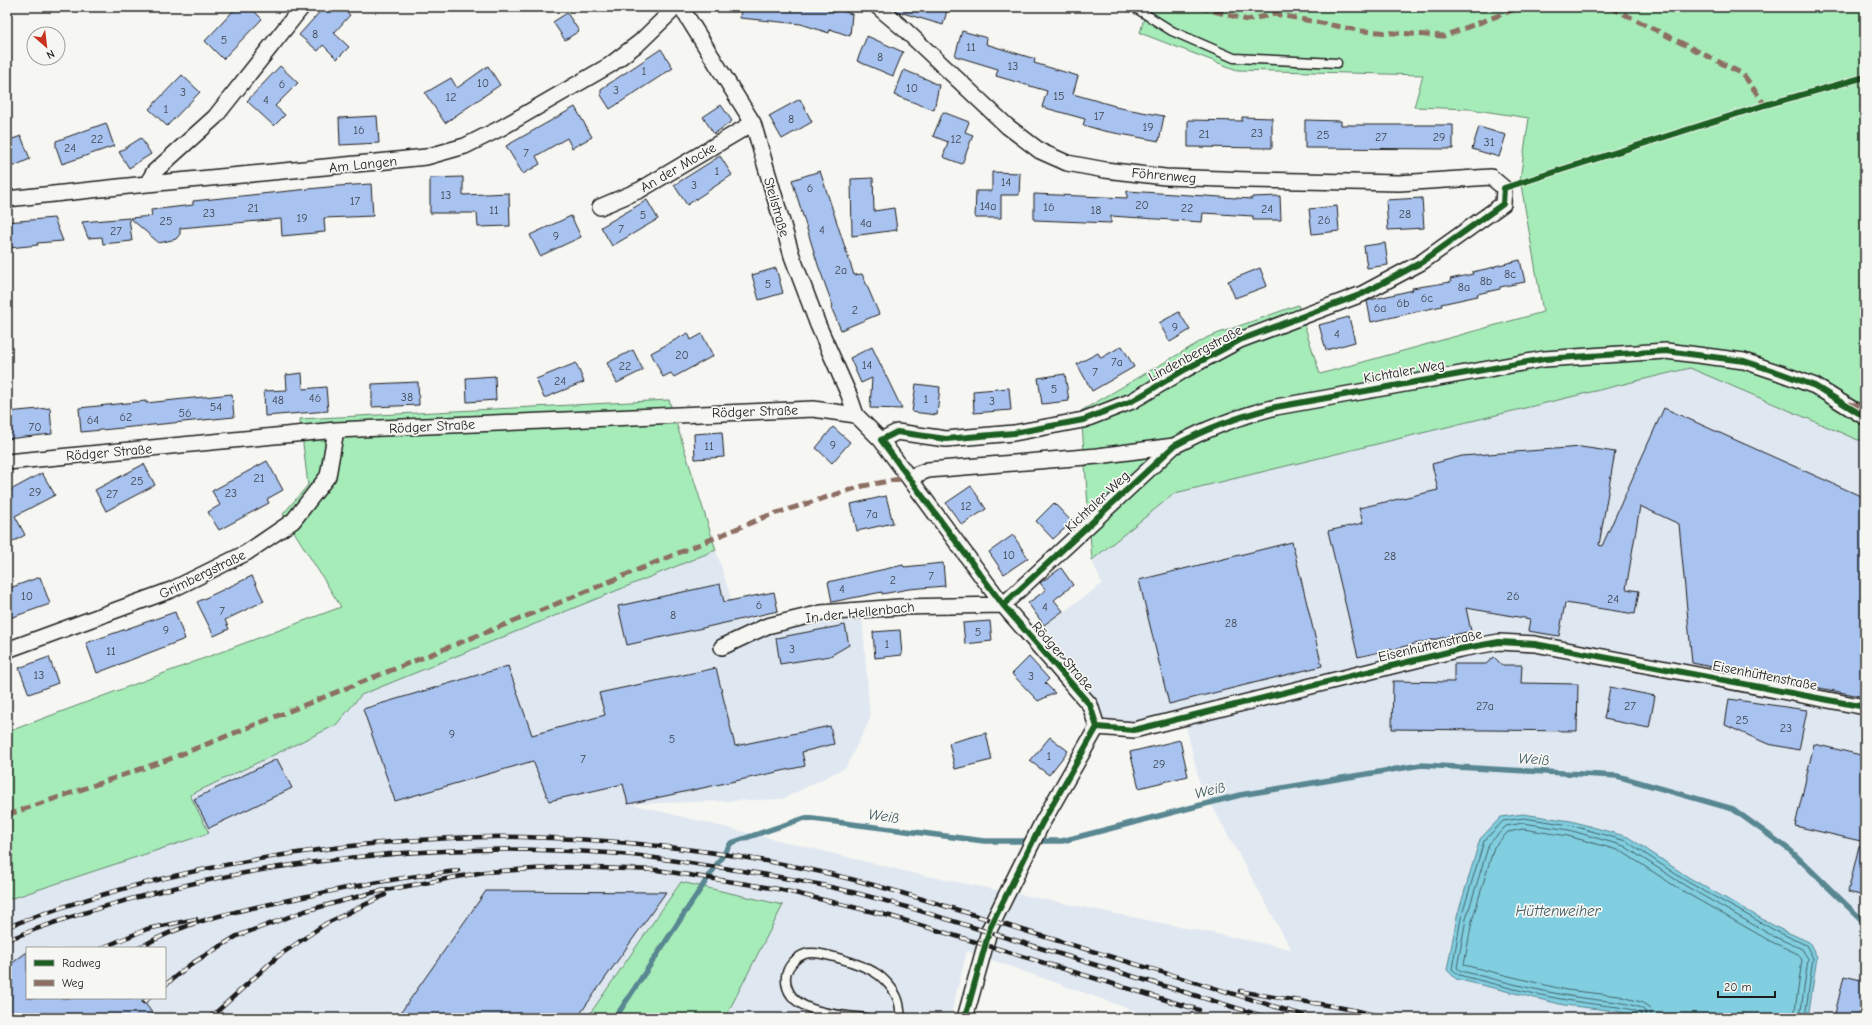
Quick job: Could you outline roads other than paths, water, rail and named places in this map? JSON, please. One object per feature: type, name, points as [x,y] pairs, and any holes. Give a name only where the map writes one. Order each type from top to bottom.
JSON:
[{"type":"street","points":[[147,184],[154,172],[215,117],[302,7]]},
{"type":"street","name":"Am Langen","points":[[7,200],[147,184],[291,172],[419,158],[465,146],[500,128],[610,65],[640,42],[676,7]]},
{"type":"street","name":"Steilstraße","points":[[681,7],[753,123],[792,256],[818,325],[849,394],[856,416]]},
{"type":"street","name":"Föhrenweg","points":[[878,7],[904,29],[1007,126],[1040,151],[1067,162],[1105,170],[1164,177],[1399,183],[1491,178],[1504,188]]},
{"type":"street","name":"An der Mocke","points":[[600,207],[640,190],[753,123]]},
{"type":"street","name":"Lindenbergstraße","points":[[881,440],[897,432],[946,439],[1014,433],[1083,420],[1132,401],[1186,368],[1240,340],[1362,294],[1422,262],[1503,204],[1504,188]]},
{"type":"street","name":"Kichtaler Weg","points":[[1003,605],[1174,446],[1200,432],[1238,417],[1276,407],[1544,359],[1632,352],[1666,351],[1744,361],[1815,386],[1865,417]]},
{"type":"street","name":"Rödger Straße","points":[[7,462],[336,430],[813,409],[856,416],[881,440],[910,477],[1003,605],[1090,705],[1098,727]]},
{"type":"street","name":"Grimbergstraße","points":[[7,650],[171,590],[246,553],[293,521],[328,476],[336,430]]},
{"type":"street","name":"Kichtaler Weg","points":[[910,477],[928,470],[1098,456],[1174,446]]},
{"type":"street","name":"In der Hellenbach","points":[[722,647],[767,626],[821,613],[900,607],[1003,605]]},
{"type":"street","name":"Eisenhüttenstraße","points":[[1098,727],[1134,730],[1460,649],[1499,642],[1535,644],[1865,707]]},
{"type":"street","points":[[965,1018],[990,928],[1042,823],[1098,727]]},
{"type":"lane","points":[[1134,7],[1172,31],[1234,58],[1337,62]]},
{"type":"lane","points":[[866,1018],[824,1013],[800,1004],[789,992],[786,977],[788,966],[805,954],[828,954],[875,972],[890,988],[898,1000],[900,1018]]},
{"type":"water","name":"Hüttenweiher","points":[[1523,814],[1571,821],[1628,837],[1688,877],[1778,928],[1809,942],[1817,957],[1808,1018],[1645,1018],[1616,1011],[1564,1005],[1456,979],[1447,970],[1457,917],[1480,839],[1501,817]]},
{"type":"waterway","name":"Weiß","points":[[615,1018],[731,843],[805,818],[984,841],[1062,841],[1240,795],[1421,765],[1617,776],[1733,809],[1791,851],[1865,923]]},
{"type":"railway","points":[[7,927],[98,896],[144,883],[238,863],[332,848],[415,840],[486,837],[554,838],[620,842],[750,858],[844,877],[937,903],[1312,1018]]},
{"type":"railway","points":[[7,940],[79,914],[153,893],[227,876],[303,864],[379,855],[455,850],[532,850],[608,853],[649,857],[758,874],[812,883],[850,892],[921,911],[1269,1018]]},
{"type":"railway","points":[[166,984],[191,964],[237,936],[305,911],[375,892],[484,872],[567,867],[657,870],[778,889],[890,916],[1199,1010]]},
{"type":"railway","points":[[141,947],[177,929],[218,916],[361,885],[458,871]]},
{"type":"railway","points":[[210,1018],[277,957],[325,924],[385,895]]},
{"type":"railway","points":[[104,947],[147,929],[196,919]]},
{"type":"railway","points":[[1240,991],[1350,1009],[1386,1018]]},
{"type":"railway","points":[[144,1002],[148,999]]}]
